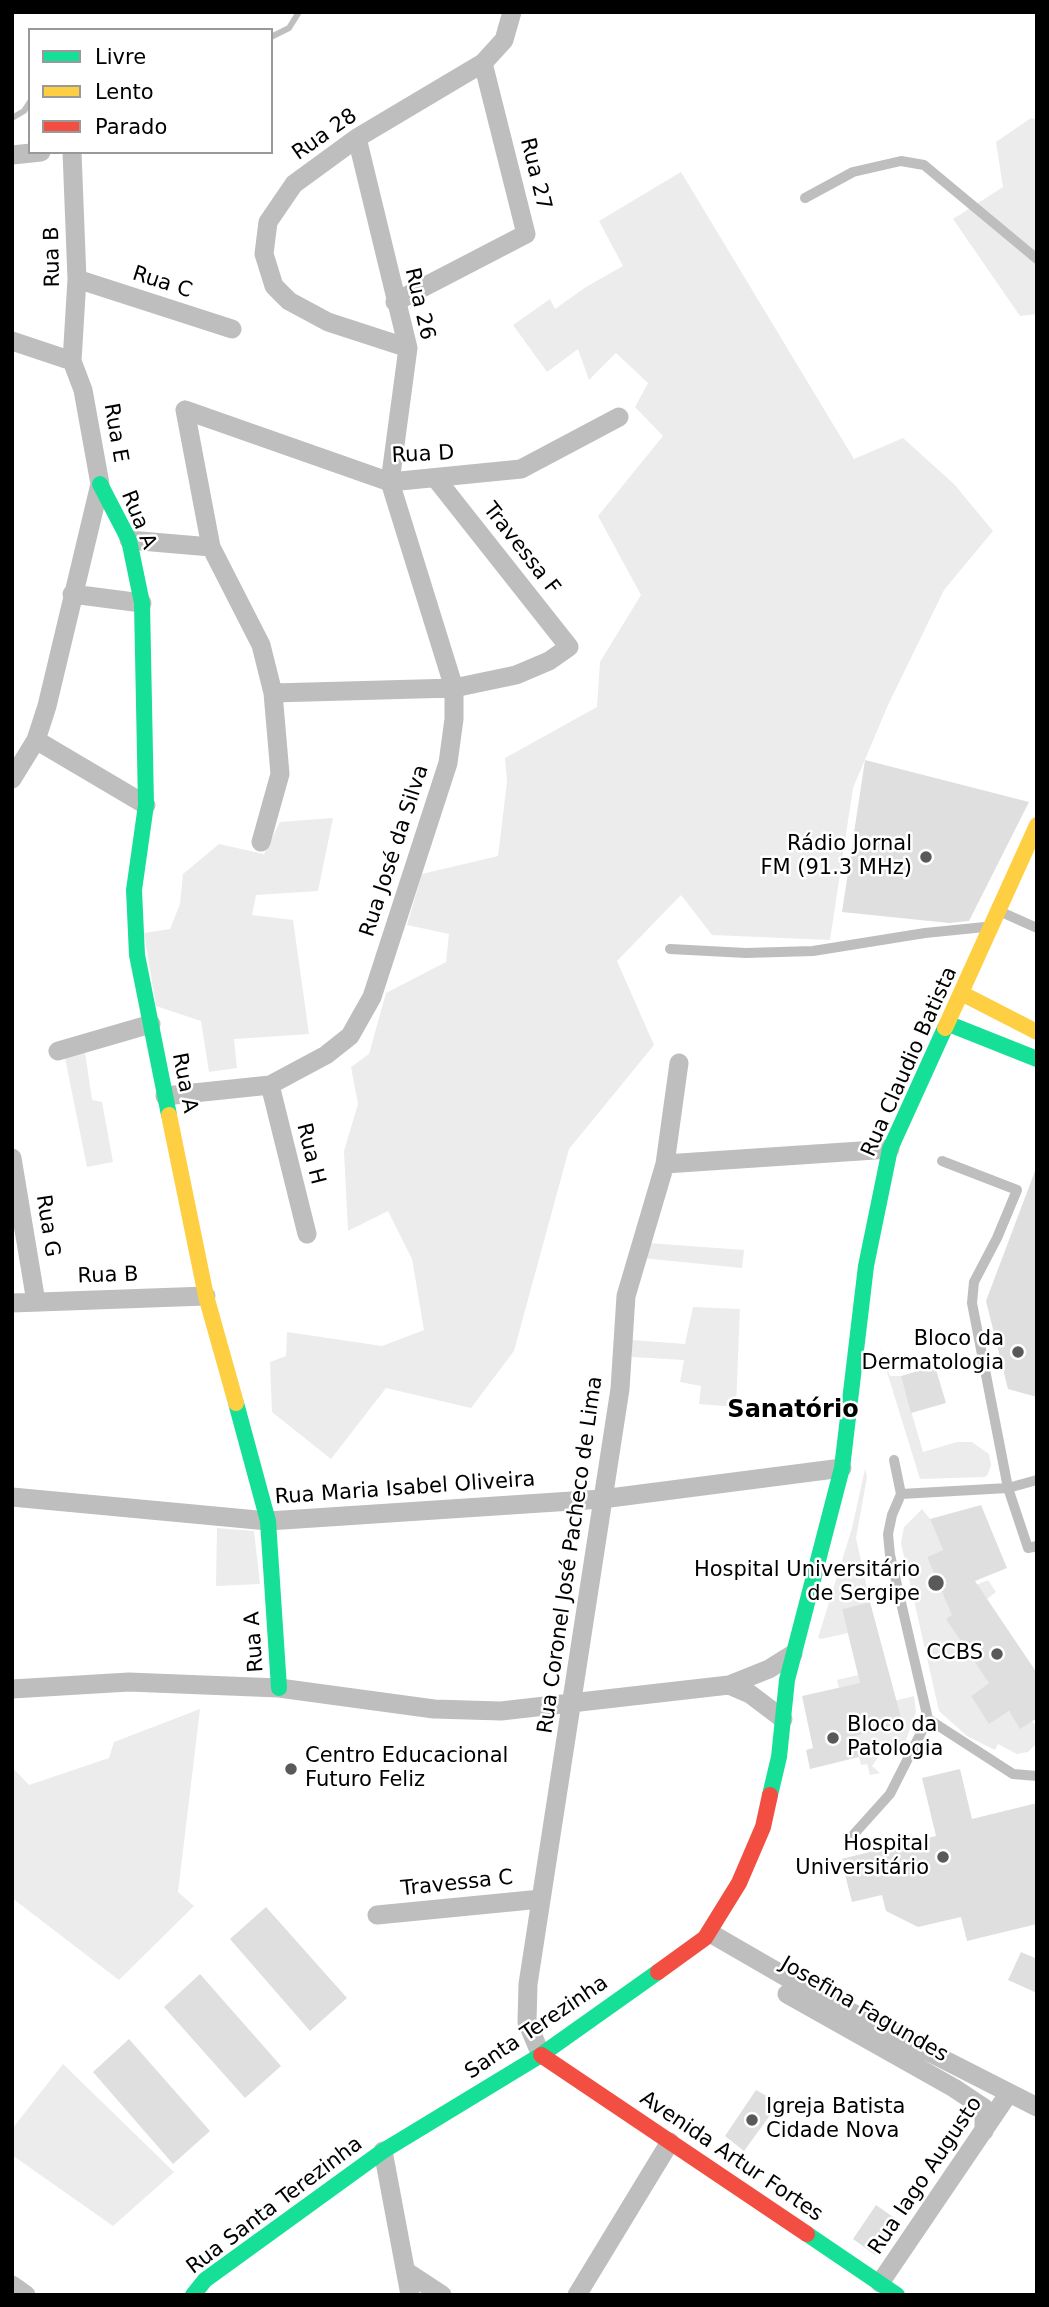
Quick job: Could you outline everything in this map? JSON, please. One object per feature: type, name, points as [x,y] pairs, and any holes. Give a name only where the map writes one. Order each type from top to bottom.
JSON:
[{"type":"street","name":"Rua 28","points":[[408,348],[328,322],[289,301],[274,286],[264,254],[268,222],[294,184],[357,138],[483,63],[504,40],[512,12]]},
{"type":"street","name":"Rua 27","points":[[395,302],[526,234],[483,63]]},
{"type":"street","name":"Rua 26","points":[[357,138],[408,348],[390,482]]},
{"type":"street","name":"Rua B","points":[[72,154],[77,279],[72,361]]},
{"type":"street","name":"Rua C","points":[[77,279],[232,329]]},
{"type":"street","points":[[12,341],[72,361]]},
{"type":"street","name":"Rua E","points":[[72,361],[83,390],[100,484]]},
{"type":"street","name":"Rua D","points":[[211,547],[185,410],[390,482],[437,480],[521,469],[620,417]]},
{"type":"street","name":"Travessa F","points":[[437,480],[569,647],[549,661],[516,675],[454,688]]},
{"type":"street","name":"Rua José da Silva","points":[[165,1096],[270,1085],[336,1048],[349,1036],[372,997],[448,763],[454,719],[454,688],[390,482]]},
{"type":"street","points":[[12,779],[36,740],[100,484]]},
{"type":"street","name":"Rua A","points":[[100,484],[128,540],[142,603],[146,805],[134,890],[133,923],[206,1296],[268,1521],[279,1688]]},
{"type":"street","points":[[128,540],[211,547],[261,645],[273,693],[280,774],[261,842]]},
{"type":"street","points":[[72,594],[142,603]]},
{"type":"street","points":[[273,693],[454,688]]},
{"type":"street","points":[[36,740],[146,805]]},
{"type":"street","name":"Rua Claudio Batista","points":[[705,1937],[739,1883],[762,1828],[779,1757],[793,1654],[842,1468],[866,1265],[890,1149],[963,994],[1037,825]]},
{"type":"street","points":[[963,994],[1037,1032]]},
{"type":"street","points":[[58,1051],[151,1024]]},
{"type":"street","points":[[949,1024],[1037,1059]]},
{"type":"street","name":"Rua Coronel José Pacheco de Lima","points":[[541,2054],[529,2031],[526,2011],[541,1899],[620,1389],[629,1279],[665,1164],[679,1063]]},
{"type":"street","name":"Rua H","points":[[270,1085],[307,1234]]},
{"type":"street","points":[[665,1164],[890,1149]]},
{"type":"street","name":"Rua G","points":[[12,1157],[36,1302]]},
{"type":"street","name":"Rua B","points":[[12,1303],[206,1296]]},
{"type":"street","name":"Rua Maria Isabel Oliveira","points":[[12,1497],[268,1521],[602,1499],[842,1468]]},
{"type":"street","points":[[12,1689],[129,1682],[279,1688],[469,1712],[573,1704],[729,1685],[769,1669],[793,1654]]},
{"type":"street","points":[[729,1685],[750,1694],[783,1719]]},
{"type":"street","name":"Travessa C","points":[[377,1915],[541,1899]]},
{"type":"street","points":[[705,1937],[1037,2107]]},
{"type":"street","name":"Santa Terezinha","points":[[383,2151],[541,2054],[705,1937]]},
{"type":"street","name":"Josefina Fagundes","points":[[705,1937],[984,2108],[984,2131]]},
{"type":"street","name":"Avenida Artur Fortes","points":[[541,2054],[897,2295]]},
{"type":"street","name":"Rua Iago Augusto","points":[[880,2283],[1009,2093]]},
{"type":"street","points":[[577,2295],[670,2142]]},
{"type":"street","points":[[383,2151],[410,2295]]},
{"type":"street","name":"Rua Santa Terezinha","points":[[202,2290],[383,2151]]},
{"type":"street","points":[[407,2272],[442,2295]]},
{"type":"street","points":[[12,2285],[26,2295]]},
{"type":"lane","points":[[805,198],[853,172],[901,161],[924,165],[1037,259]]},
{"type":"lane","points":[[670,948],[746,953],[813,951],[996,919],[1037,928]]},
{"type":"lane","points":[[942,1161],[1017,1190],[997,1238],[974,1282],[972,1303],[1008,1488],[1028,1548],[1037,1546]]},
{"type":"lane","points":[[854,1834],[890,1794],[928,1719],[890,1555],[890,1524],[901,1494],[894,1460]]},
{"type":"lane","points":[[901,1494],[1008,1488],[1037,1480]]},
{"type":"lane","points":[[928,1719],[1013,1773],[1037,1776]]},
{"type":"shaded area","points":[[1031,118],[1037,120],[1037,314],[1020,316],[953,219],[1003,187],[996,142]]},
{"type":"shaded area","points":[[681,172],[854,459],[903,438],[954,484],[993,531],[944,590],[888,705],[853,788],[830,940],[712,935],[681,895],[617,961],[654,1045],[569,1149],[514,1351],[471,1408],[386,1388],[331,1459],[272,1412],[270,1362],[286,1356],[287,1332],[382,1346],[424,1330],[412,1259],[388,1211],[348,1231],[344,1151],[358,1104],[351,1067],[369,1054],[386,993],[446,962],[449,934],[407,925],[422,874],[498,856],[507,782],[505,758],[597,707],[600,662],[641,595],[598,516],[663,436],[635,407],[648,383],[616,353],[589,380],[578,349],[547,372],[513,325],[550,299],[555,309],[623,266],[599,221]]},
{"type":"shaded area","points":[[333,818],[318,891],[256,895],[252,915],[293,920],[309,1034],[234,1039],[237,1068],[209,1072],[201,1021],[156,1006],[144,933],[170,929],[180,904],[183,874],[219,844],[264,854],[280,822]]},
{"type":"shaded area","points":[[85,1052],[92,1100],[102,1102],[113,1162],[87,1167],[65,1058]]},
{"type":"shaded area","points":[[648,1243],[744,1250],[742,1268],[642,1258]]},
{"type":"shaded area","points":[[693,1307],[740,1309],[736,1407],[699,1404],[701,1386],[680,1382],[684,1360],[632,1357],[632,1340],[685,1344]]},
{"type":"shaded area","points":[[879,1346],[890,1376],[901,1376],[923,1452],[957,1442],[972,1442],[989,1454],[991,1465],[985,1477],[920,1479]]},
{"type":"shaded area","points":[[865,1469],[867,1477],[856,1538],[870,1602],[842,1609],[848,1633],[821,1639],[818,1638],[852,1528]]},
{"type":"shaded area","points":[[922,1509],[930,1519],[943,1550],[927,1557],[944,1596],[988,1580],[996,1592],[987,1599],[983,1594],[989,1683],[971,1696],[989,1723],[1009,1711],[1020,1728],[1032,1721],[1037,1727],[1037,1743],[1028,1752],[1017,1754],[998,1744],[995,1750],[967,1736],[939,1711],[901,1543],[904,1527]]},
{"type":"shaded area","points":[[217,1528],[254,1531],[260,1584],[216,1586]]},
{"type":"shaded area","points":[[858,1675],[867,1708],[914,1696],[916,1712],[906,1740],[896,1757],[884,1749],[872,1766],[880,1773],[870,1775],[867,1764],[861,1765],[846,1700],[842,1701],[837,1680]]},
{"type":"shaded area","points":[[200,1709],[178,1892],[194,1906],[119,1980],[12,1898],[12,1767],[29,1785],[109,1758],[114,1742]]},
{"type":"shaded area","points":[[63,2064],[174,2172],[113,2226],[12,2155],[12,2129]]},
{"type":"building","name":"Rádio Jornal FM (91.3 MHz)","points":[[865,760],[1029,802],[969,921],[949,923],[842,912]]},
{"type":"building","points":[[1035,1171],[1037,1397],[1008,1389],[986,1301]]},
{"type":"building","points":[[935,1366],[946,1403],[911,1413],[901,1376]]},
{"type":"building","points":[[981,1505],[1007,1568],[975,1581],[1037,1673],[1037,1718],[1020,1729],[1009,1711],[989,1724],[971,1696],[989,1683],[946,1619],[952,1615],[927,1557],[943,1550],[930,1519]]},
{"type":"building","points":[[870,1602],[903,1725],[854,1736],[859,1757],[810,1769],[806,1750],[813,1748],[802,1696],[860,1683],[842,1609]]},
{"type":"building","name":"Hospital Universitário","points":[[960,1769],[972,1819],[1037,1803],[1037,1924],[967,1941],[961,1917],[918,1927],[886,1911],[882,1895],[852,1902],[841,1859],[936,1836],[922,1778]]},
{"type":"building","points":[[266,1907],[347,1998],[310,2031],[230,1939]]},
{"type":"building","points":[[1021,1952],[1037,1959],[1037,1993],[1008,1980]]},
{"type":"building","points":[[200,1974],[281,2066],[245,2098],[164,2007]]},
{"type":"building","points":[[129,2039],[210,2131],[173,2164],[93,2072]]},
{"type":"building","name":"Igreja Batista Cidade Nova","points":[[756,2090],[779,2103],[744,2151],[725,2136]]},
{"type":"building","points":[[876,2205],[899,2221],[875,2255],[853,2239]]},
{"type":"waterway","points":[[273,36],[289,28],[299,12]]},
{"type":"waterway","points":[[12,118],[24,111],[28,105]]},
{"type":"traffic: fast","points":[[100,484],[129,540],[142,603],[146,805],[134,890],[137,955],[169,1115]]},
{"type":"traffic: fast","points":[[949,1024],[1037,1059]]},
{"type":"traffic: fast","points":[[770,1795],[779,1757],[787,1680],[842,1468],[866,1266],[890,1149],[945,1028]]},
{"type":"traffic: fast","points":[[236,1403],[268,1521],[279,1688]]},
{"type":"traffic: fast","points":[[193,2295],[205,2280],[383,2151],[541,2055],[658,1972]]},
{"type":"traffic: fast","points":[[807,2234],[897,2295]]},
{"type":"traffic: slow","points":[[945,1028],[1037,825]]},
{"type":"traffic: slow","points":[[963,994],[1037,1032]]},
{"type":"traffic: slow","points":[[169,1115],[206,1296],[236,1403]]},
{"type":"traffic: jam","points":[[658,1972],[705,1938],[739,1883],[763,1827],[770,1795]]},
{"type":"traffic: jam","points":[[541,2055],[807,2234]]},
{"type":"place","name":"Rádio Jornal FM (91.3 MHz)","points":[[926,857]]},
{"type":"place","name":"Bloco da Dermatologia","points":[[1018,1352]]},
{"type":"place","name":"Hospital Universitário de Sergipe","points":[[936,1583]]},
{"type":"place","name":"CCBS","points":[[997,1654]]},
{"type":"place","name":"Bloco da Patologia","points":[[833,1738]]},
{"type":"place","name":"Centro Educacional Futuro Feliz","points":[[291,1769]]},
{"type":"place","name":"Hospital Universitário","points":[[943,1857]]},
{"type":"place","name":"Igreja Batista Cidade Nova","points":[[752,2120]]},
{"type":"district","name":"Sanatório","points":[[793,1411]]}]
